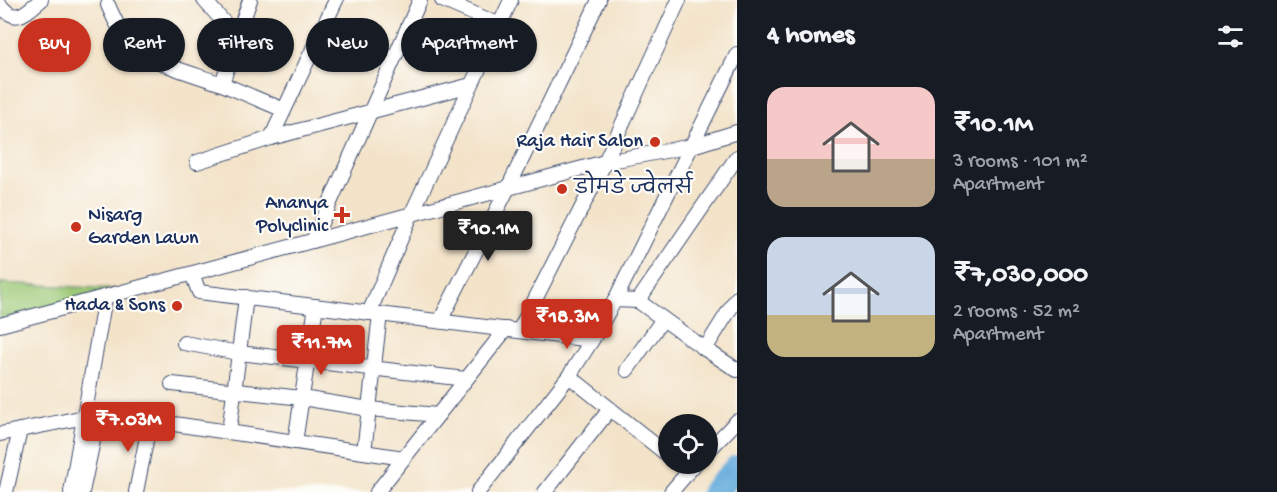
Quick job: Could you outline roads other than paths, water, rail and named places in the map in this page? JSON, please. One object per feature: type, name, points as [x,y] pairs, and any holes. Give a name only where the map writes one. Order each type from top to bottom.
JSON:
[{"type":"street","points":[[0,5],[8,14],[15,16],[24,14],[41,0]]},
{"type":"street","points":[[204,0],[220,18]]},
{"type":"street","points":[[244,18],[250,0]]},
{"type":"street","points":[[271,138],[336,0]]},
{"type":"street","points":[[313,241],[420,0]]},
{"type":"street","points":[[442,0],[484,18]]},
{"type":"street","points":[[503,18],[511,0]]},
{"type":"street","points":[[440,321],[508,188],[599,0]]},
{"type":"street","points":[[377,492],[466,380],[513,330],[605,162],[679,0]]},
{"type":"street","points":[[109,2],[119,27],[137,50],[153,59],[284,110]]},
{"type":"street","points":[[478,492],[569,376],[592,340],[615,300],[737,54]]},
{"type":"street","points":[[222,84],[226,72]]},
{"type":"street","points":[[364,452],[374,369],[375,313],[411,214],[477,72]]},
{"type":"street","points":[[197,162],[271,138],[471,85]]},
{"type":"street","points":[[0,327],[605,162],[692,146],[737,132]]},
{"type":"street","points":[[638,301],[737,157]]},
{"type":"street","points":[[192,274],[199,292],[592,340]]},
{"type":"street","points":[[82,492],[105,297]]},
{"type":"street","points":[[229,432],[246,297]]},
{"type":"street","points":[[705,349],[737,298]]},
{"type":"street","points":[[615,300],[638,301],[737,370]]},
{"type":"street","points":[[296,442],[316,306]]},
{"type":"street","points":[[627,370],[663,319]]},
{"type":"street","points":[[184,344],[239,353],[466,380]]},
{"type":"street","points":[[569,376],[658,447]]},
{"type":"street","points":[[172,384],[369,409],[438,415]]},
{"type":"street","points":[[545,492],[610,409]]},
{"type":"street","points":[[71,492],[90,414]]},
{"type":"street","points":[[0,434],[90,414],[404,458]]},
{"type":"street","points":[[136,492],[150,421]]},
{"type":"street","points":[[718,441],[737,421]]},
{"type":"street","points":[[6,492],[20,430]]},
{"type":"street","points":[[671,492],[683,474]]},
{"type":"waterway","points":[[714,492],[737,468]]},
{"type":"place","name":"Raja Hair Salon","points":[[655,142]]},
{"type":"place","name":"डोमडे ज्वेलर्स","points":[[562,189]]},
{"type":"place","name":"Ananya Polyclinic","points":[[342,215]]},
{"type":"place","name":"Nisarg Garden Lawn","points":[[76,227]]},
{"type":"place","name":"Hada & Sons","points":[[177,306]]}]
